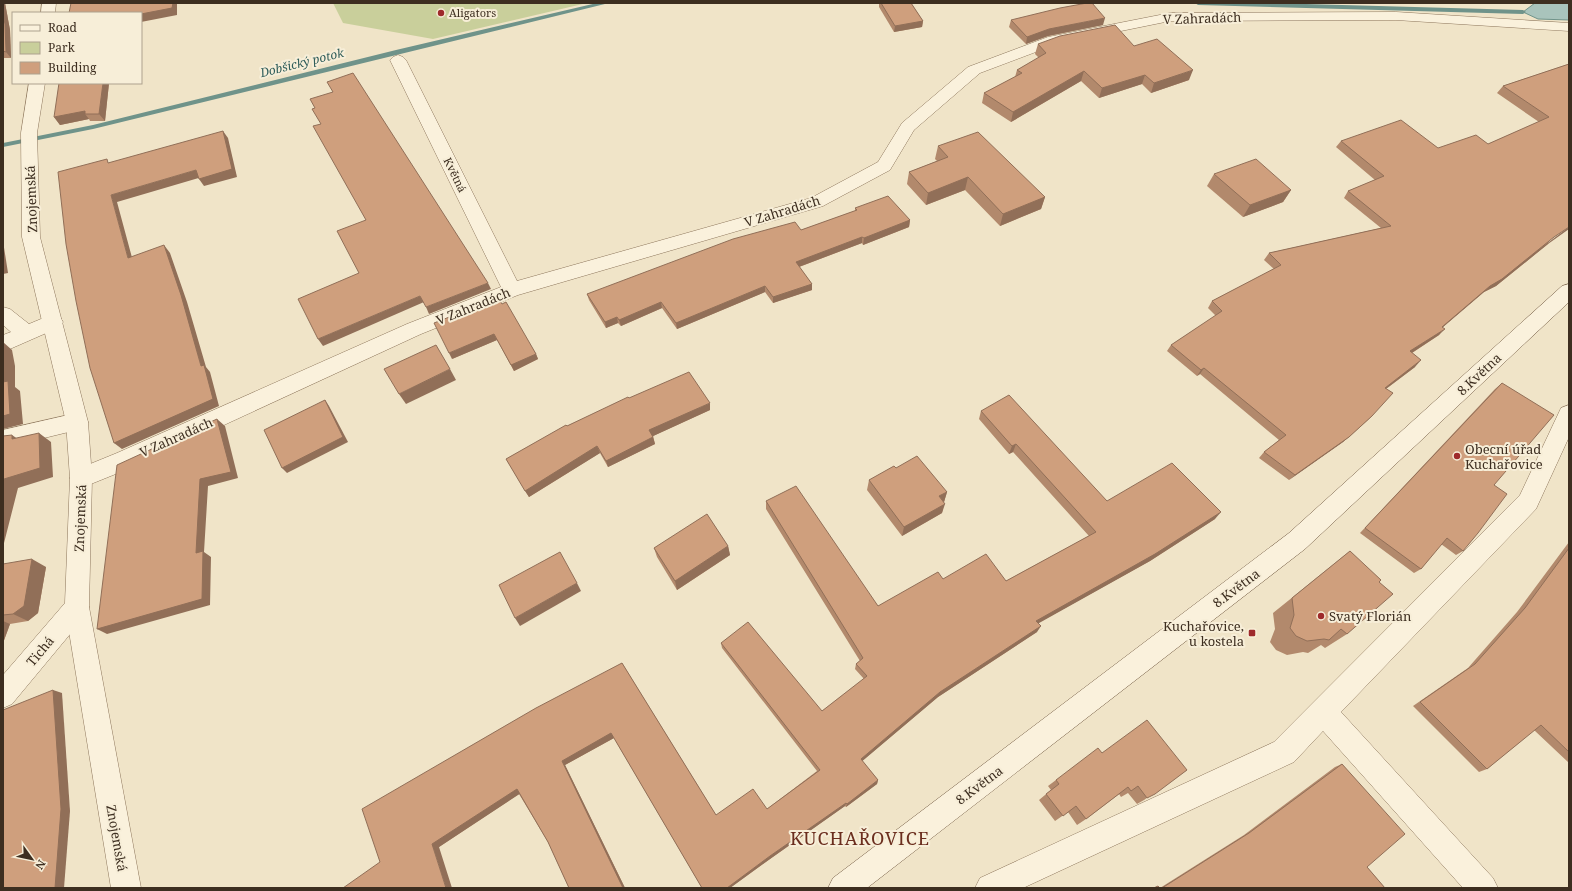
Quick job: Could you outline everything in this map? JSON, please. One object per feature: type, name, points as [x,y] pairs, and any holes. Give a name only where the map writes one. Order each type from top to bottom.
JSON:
[{"type":"street","name":"V Zahradách","points":[[81,478],[125,460],[414,329],[512,290],[817,202],[884,166],[908,127],[974,70],[1053,40],[1170,17],[1396,16],[1569,27]]},
{"type":"street","name":"Květná","points":[[398,60],[512,290]]},
{"type":"street","name":"Znojemská","points":[[37,84],[29,141],[31,237],[77,422],[81,478],[77,606],[126,888]]},
{"type":"street","name":"8.Května","points":[[843,888],[1297,541],[1569,291]]},
{"type":"street","points":[[3,314],[27,334]]},
{"type":"street","points":[[3,344],[52,322]]},
{"type":"street","points":[[990,888],[1284,752],[1528,502],[1569,414]]},
{"type":"street","points":[[3,440],[77,422]]},
{"type":"street","name":"Tichá","points":[[3,695],[77,606]]},
{"type":"street","points":[[1323,712],[1483,888]]},
{"type":"green space","name":"Aligators","points":[[333,3],[587,3],[433,39],[343,23]]},
{"type":"water","points":[[1535,3],[1569,3],[1569,20],[1538,19],[1523,12]]},
{"type":"building","points":[[71,3],[173,3],[172,8],[142,14],[142,12],[69,12]]},
{"type":"building","points":[[881,3],[911,3],[923,21],[895,26]]},
{"type":"building","points":[[1092,3],[1105,18],[1049,29],[1027,37],[1011,20],[1060,8]]},
{"type":"building","points":[[3,15],[5,24],[6,52],[3,51]]},
{"type":"building","points":[[1115,25],[1134,46],[1157,39],[1193,70],[1154,83],[1145,75],[1102,88],[1084,71],[1013,112],[984,93],[1022,73],[1017,70],[1046,53],[1038,44],[1060,36]]},
{"type":"building","points":[[1569,64],[1569,227],[1554,237],[1502,279],[1490,286],[1442,327],[1445,329],[1410,351],[1421,360],[1385,388],[1393,393],[1372,416],[1349,437],[1295,475],[1264,452],[1286,435],[1204,368],[1201,370],[1171,345],[1222,311],[1212,301],[1281,265],[1269,253],[1391,226],[1348,191],[1384,176],[1341,141],[1401,120],[1438,148],[1476,135],[1488,144],[1549,117],[1503,86]]},
{"type":"building","points":[[353,73],[488,283],[426,307],[420,296],[318,339],[298,299],[359,273],[337,231],[366,220],[313,126],[321,124],[312,109],[315,108],[310,99],[333,92],[327,82]]},
{"type":"building","points":[[59,84],[103,84],[99,114],[85,114],[85,111],[54,117]]},
{"type":"building","points":[[223,131],[232,169],[199,179],[196,170],[111,195],[128,258],[164,245],[181,295],[201,366],[204,365],[213,399],[114,443],[90,368],[76,301],[66,244],[58,172],[107,159],[108,163]]},
{"type":"building","points":[[978,132],[1045,197],[1003,214],[968,177],[928,193],[909,172],[948,157],[938,146]]},
{"type":"building","points":[[1256,159],[1291,190],[1250,205],[1214,174]]},
{"type":"building","points":[[888,196],[910,220],[796,262],[812,284],[773,297],[765,286],[676,323],[661,302],[619,320],[617,317],[605,322],[587,294],[733,239],[795,222],[801,230],[857,210],[855,208]]},
{"type":"building","points":[[498,298],[502,304],[506,302],[536,354],[511,365],[494,334],[449,353],[434,323]]},
{"type":"building","points":[[436,345],[450,369],[399,394],[384,369]]},
{"type":"building","points":[[689,372],[710,403],[649,430],[653,437],[606,461],[597,446],[525,491],[506,459],[566,425],[567,426],[628,397],[629,398]]},
{"type":"building","points":[[8,381],[10,414],[3,416],[3,382]]},
{"type":"building","points":[[1502,383],[1554,415],[1494,485],[1507,494],[1463,551],[1447,538],[1421,569],[1365,528]]},
{"type":"building","points":[[1009,395],[1107,501],[1172,463],[1221,512],[1155,554],[1036,621],[1041,626],[940,692],[861,759],[878,780],[847,804],[846,803],[770,856],[727,888],[702,888],[611,733],[562,761],[623,888],[569,888],[548,842],[517,789],[432,844],[446,888],[343,888],[380,862],[362,809],[536,708],[622,663],[716,815],[753,789],[767,809],[820,770],[721,643],[748,622],[822,711],[867,676],[856,664],[863,658],[766,501],[796,486],[878,606],[938,572],[943,579],[986,554],[1006,581],[1096,532],[1016,444],[1012,446],[981,411]]},
{"type":"building","points":[[325,400],[343,437],[282,468],[264,430]]},
{"type":"building","points":[[217,419],[231,472],[200,479],[196,553],[203,551],[202,599],[97,629],[117,465]]},
{"type":"building","points":[[39,433],[40,468],[4,479],[3,484],[3,436],[12,435],[12,439]]},
{"type":"building","points":[[917,456],[947,492],[939,496],[945,504],[904,527],[869,480],[894,466],[896,468]]},
{"type":"building","points":[[707,514],[728,546],[675,581],[654,548]]},
{"type":"building","points":[[1569,548],[1569,752],[1541,725],[1487,769],[1420,702],[1475,664],[1525,608]]},
{"type":"building","name":"Svatý Florián","points":[[1350,551],[1381,580],[1379,582],[1393,594],[1347,634],[1341,629],[1329,640],[1324,639],[1307,641],[1296,636],[1290,628],[1294,615],[1292,598]]},
{"type":"building","points":[[560,552],[577,583],[515,618],[499,585]]},
{"type":"building","points":[[32,559],[24,606],[13,614],[3,615],[3,564]]},
{"type":"building","points":[[53,690],[61,809],[55,888],[3,888],[3,710]]},
{"type":"building","points":[[1147,720],[1187,770],[1155,794],[1147,798],[1138,786],[1131,791],[1128,787],[1086,819],[1076,806],[1063,816],[1046,794],[1059,784],[1056,780],[1098,748],[1102,753]]},
{"type":"building","points":[[1342,764],[1405,834],[1367,867],[1385,888],[1162,888],[1249,833]]},
{"type":"waterway","name":"Dobšický potok","points":[[3,145],[93,127],[396,52],[606,3]]},
{"type":"waterway","points":[[1198,3],[1523,12]]},
{"type":"place","name":"Aligators","points":[[441,13]]},
{"type":"place","name":"Obecní úřad Kuchařovice","points":[[1457,456]]},
{"type":"place","name":"Svatý Florián","points":[[1321,616]]},
{"type":"place","name":"Kuchařovice, u kostela","points":[[1252,633]]},
{"type":"district","name":"KUCHAŘOVICE","points":[[860,839]]}]
